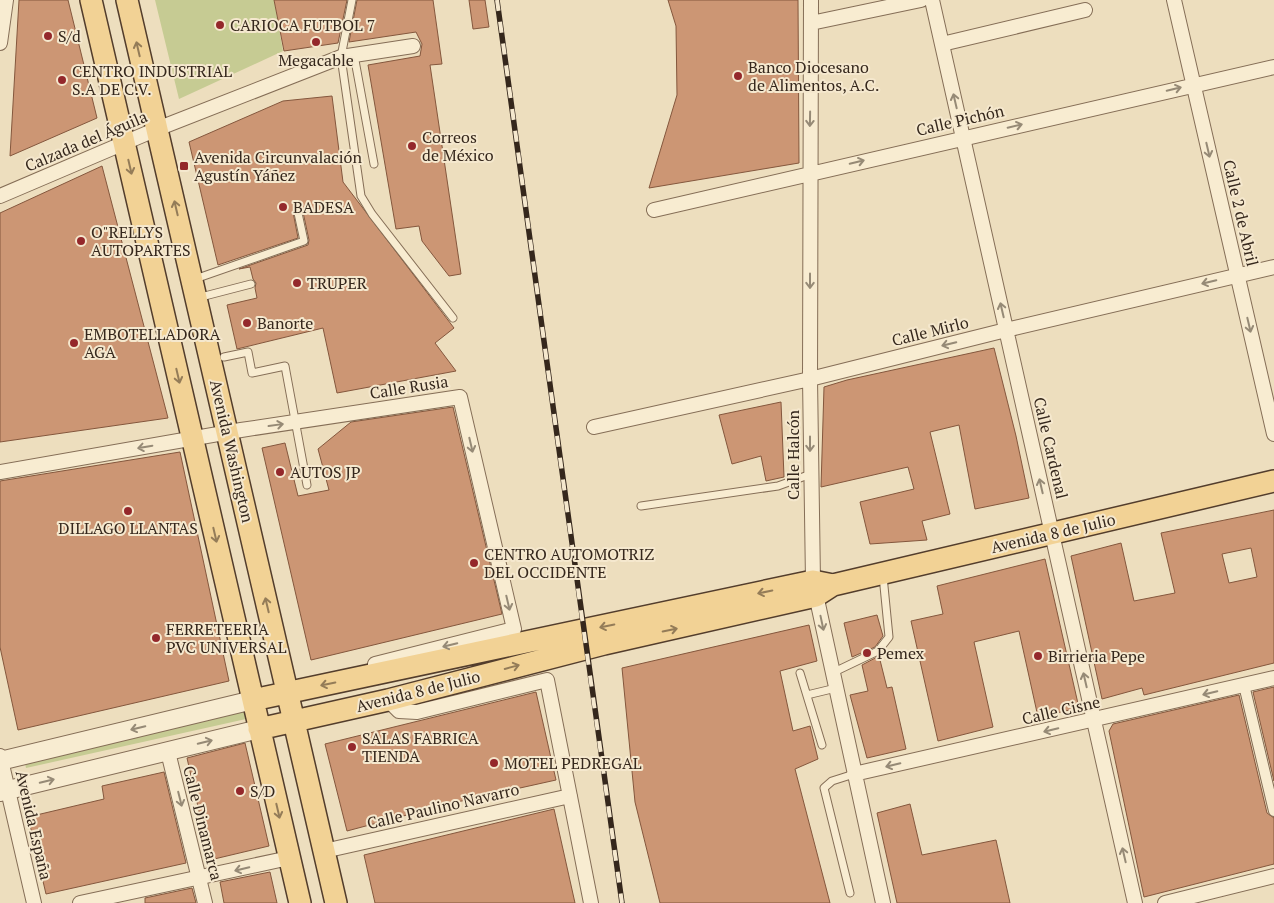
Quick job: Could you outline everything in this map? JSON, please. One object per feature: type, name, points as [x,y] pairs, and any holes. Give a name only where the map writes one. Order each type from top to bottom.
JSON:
[{"type":"main road","points":[[91,0],[300,903]]},
{"type":"main road","name":"Avenida Washington","points":[[127,0],[336,903]]},
{"type":"main road","name":"Avenida 8 de Julio","points":[[253,700],[362,676],[883,574],[1274,481]]},
{"type":"main road","name":"Avenida 8 de Julio","points":[[259,729],[388,700],[821,587]]},
{"type":"street","name":"Calle Halcón","points":[[811,0],[809,173],[811,474],[821,587],[832,673],[883,903]]},
{"type":"street","points":[[811,24],[921,0]]},
{"type":"street","name":"Calle Cardenal","points":[[932,0],[1135,903]]},
{"type":"street","name":"Calle 2 de Abril","points":[[1174,0],[1274,434]]},
{"type":"street","points":[[0,43],[3,5]]},
{"type":"street","points":[[942,44],[1085,10]]},
{"type":"street","name":"Calzada del Águila","points":[[0,196],[158,129],[347,56],[413,46]]},
{"type":"street","name":"Calle Pichón","points":[[654,210],[1274,67]]},
{"type":"street","name":"Calle Mirlo","points":[[594,427],[810,378],[1274,267]]},
{"type":"street","name":"Calle Rusia","points":[[0,472],[228,432],[460,397],[514,629],[375,664],[367,669],[362,676]]},
{"type":"street","name":"Calle Cisne","points":[[854,774],[1274,678]]},
{"type":"street","points":[[388,700],[398,712],[407,713],[547,680],[591,903]]},
{"type":"street","points":[[1244,686],[1271,780],[1274,811]]},
{"type":"street","name":"Avenida 8 de Julio","points":[[0,759],[253,700]]},
{"type":"street","name":"Avenida 8 de Julio","points":[[4,792],[259,729]]},
{"type":"street","name":"Calle Dinamarca","points":[[168,752],[205,903]]},
{"type":"street","name":"Avenida España","points":[[0,759],[4,792],[34,903]]},
{"type":"street","name":"Calle Paulino Navarro","points":[[324,851],[570,796]]},
{"type":"street","points":[[80,903],[289,858]]},
{"type":"street","points":[[1165,903],[1274,876]]},
{"type":"lane","points":[[352,0],[347,56],[361,196],[376,220],[453,318]]},
{"type":"lane","points":[[347,56],[374,164]]},
{"type":"lane","points":[[194,289],[304,241],[298,213]]},
{"type":"lane","points":[[194,289],[251,284]]},
{"type":"lane","points":[[224,357],[248,352],[252,373],[285,366],[307,485]]},
{"type":"lane","points":[[641,506],[778,486],[811,474]]},
{"type":"lane","points":[[832,673],[878,651],[889,637],[883,574]]},
{"type":"lane","points":[[800,673],[822,744]]},
{"type":"lane","points":[[807,695],[836,688]]},
{"type":"lane","points":[[850,893],[824,788],[832,781],[854,774]]},
{"type":"green space","name":"CARIOCA FUTBOL 7","points":[[155,0],[274,0],[283,51],[179,99]]},
{"type":"green space","points":[[243,704],[246,719],[26,768],[25,763]]},
{"type":"building","points":[[19,0],[68,0],[97,118],[10,156]]},
{"type":"building","points":[[274,0],[347,0],[338,43],[284,51]]},
{"type":"building","name":"Correos de México","points":[[357,0],[433,0],[442,64],[430,65],[461,274],[449,276],[422,241],[419,226],[396,229],[368,65],[420,56],[422,44],[416,32],[349,42]]},
{"type":"building","points":[[469,0],[485,0],[489,27],[473,29]]},
{"type":"building","name":"Banco Diocesano de Alimentos, A.C.","points":[[668,0],[798,0],[799,163],[649,188],[677,95],[676,26]]},
{"type":"building","points":[[332,96],[343,182],[454,328],[435,343],[456,371],[337,393],[323,328],[237,349],[227,305],[257,298],[256,283],[250,267],[239,269],[308,245],[309,240],[303,212],[297,208],[293,212],[298,238],[218,265],[189,142],[283,101]]},
{"type":"building","name":"EMBOTELLADORA AGA","points":[[102,166],[168,418],[0,442],[0,213]]},
{"type":"building","points":[[994,348],[1029,498],[975,509],[959,425],[930,432],[950,514],[922,521],[927,540],[870,544],[860,502],[914,489],[908,467],[821,487],[824,387],[847,380]]},
{"type":"building","points":[[781,402],[784,477],[766,481],[761,456],[732,464],[719,415]]},
{"type":"building","points":[[453,407],[502,614],[311,660],[262,448],[285,443],[298,496],[329,490],[318,449],[351,422]]},
{"type":"building","points":[[180,452],[229,681],[18,730],[0,647],[0,481]]},
{"type":"building","points":[[1274,510],[1274,663],[1144,695],[1142,688],[1102,699],[1071,556],[1121,543],[1134,601],[1175,593],[1161,533]],"holes":[[[1251,548],[1257,577],[1229,583],[1222,554]]]},
{"type":"building","points":[[1045,559],[1079,708],[1038,717],[1019,631],[974,642],[993,727],[938,741],[911,621],[943,614],[937,586]]},
{"type":"building","points":[[877,615],[883,636],[875,647],[852,657],[844,623]]},
{"type":"building","points":[[809,625],[817,661],[780,671],[793,731],[810,726],[818,759],[795,769],[830,903],[660,903],[635,802],[622,668]]},
{"type":"building","points":[[879,656],[887,688],[892,687],[906,749],[867,758],[850,695],[868,691],[862,665]]},
{"type":"building","points":[[1274,687],[1274,781],[1253,692]]},
{"type":"building","points":[[536,692],[556,780],[448,804],[347,831],[325,744]]},
{"type":"building","points":[[1239,695],[1267,813],[1274,818],[1274,864],[1144,897],[1109,731],[1113,724]]},
{"type":"building","points":[[245,743],[269,846],[210,860],[187,758]]},
{"type":"building","points":[[164,772],[186,863],[46,894],[28,817],[104,799],[102,786]]},
{"type":"building","points":[[910,804],[922,855],[996,840],[1010,903],[897,903],[877,813]]},
{"type":"building","points":[[554,809],[575,903],[375,903],[364,855]]},
{"type":"building","points":[[270,872],[277,903],[224,903],[220,882]]},
{"type":"building","points":[[192,888],[196,903],[145,903],[145,898]]},
{"type":"railway","points":[[497,0],[622,903]]},
{"type":"place","name":"CARIOCA FUTBOL 7","points":[[220,25]]},
{"type":"place","name":"S/d","points":[[48,36]]},
{"type":"place","name":"Megacable","points":[[316,42]]},
{"type":"place","name":"Banco Diocesano de Alimentos, A.C.","points":[[738,76]]},
{"type":"place","name":"CENTRO INDUSTRIAL S.A DE C.V.","points":[[62,80]]},
{"type":"place","name":"Correos de México","points":[[412,146]]},
{"type":"place","name":"Avenida Circunvalación Agustín Yáñez","points":[[184,166]]},
{"type":"place","name":"BADESA","points":[[283,207]]},
{"type":"place","name":"O\"RELLYS AUTOPARTES","points":[[81,241]]},
{"type":"place","name":"TRUPER","points":[[297,283]]},
{"type":"place","name":"Banorte","points":[[247,323]]},
{"type":"place","name":"EMBOTELLADORA AGA","points":[[74,343]]},
{"type":"place","name":"AUTOS JP","points":[[280,472]]},
{"type":"place","name":"DILLAGO LLANTAS","points":[[128,511]]},
{"type":"place","name":"CENTRO AUTOMOTRIZ DEL OCCIDENTE","points":[[474,563]]},
{"type":"place","name":"FERRETEERIA PVC UNIVERSAL","points":[[156,638]]},
{"type":"place","name":"Pemex","points":[[867,653]]},
{"type":"place","name":"Birrieria Pepe","points":[[1038,656]]},
{"type":"place","name":"SALAS FABRICA TIENDA","points":[[352,747]]},
{"type":"place","name":"MOTEL PEDREGAL","points":[[494,763]]},
{"type":"place","name":"S/D","points":[[240,791]]}]
